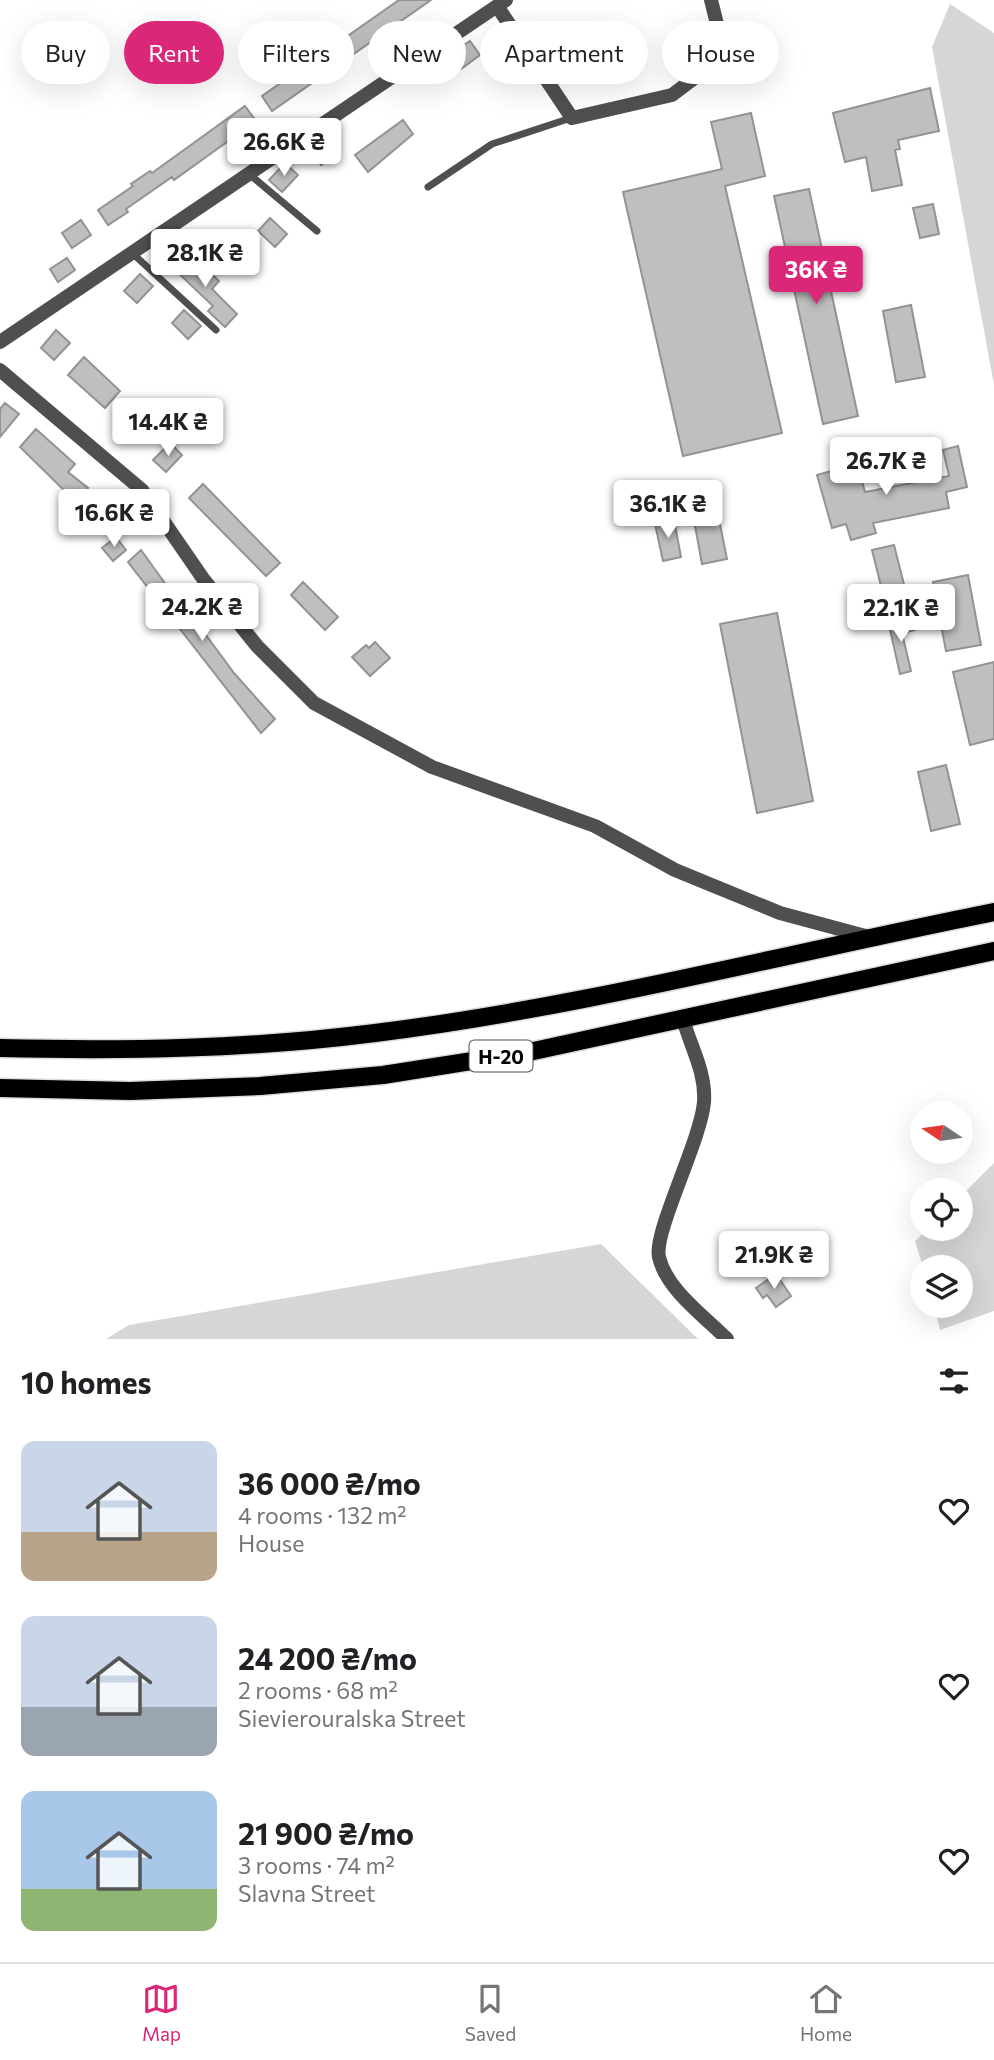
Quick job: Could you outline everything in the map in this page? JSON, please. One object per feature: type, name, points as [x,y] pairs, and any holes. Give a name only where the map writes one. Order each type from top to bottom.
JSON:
[{"type":"main road","name":"Н-20","points":[[0,1048],[133,1051],[254,1045],[375,1033],[491,1016],[667,982],[994,912]]},
{"type":"main road","name":"Н-20","points":[[0,1088],[130,1091],[260,1086],[383,1074],[528,1052],[994,951]]},
{"type":"street","points":[[0,342],[501,3],[572,118],[672,95],[709,67],[717,24],[711,0]]},
{"type":"street","points":[[0,370],[142,490],[204,580],[257,646],[314,703],[432,767],[595,826],[675,870],[780,913],[869,937]]},
{"type":"street","points":[[683,1019],[704,1081],[704,1104],[696,1142],[663,1230],[658,1255],[674,1286],[727,1339]]},
{"type":"lane","points":[[428,187],[492,144],[572,118]]},
{"type":"lane","points":[[248,174],[317,231]]},
{"type":"lane","points":[[132,253],[216,330]]},
{"type":"shaded area","points":[[950,4],[994,33],[994,385],[932,47]]},
{"type":"shaded area","points":[[994,1163],[994,1311],[940,1330],[937,1318],[973,1318],[973,1255],[919,1255],[915,1241],[973,1241],[973,1184]]},
{"type":"shaded area","points":[[601,1244],[698,1339],[106,1339],[129,1325]]},
{"type":"building","points":[[399,0],[431,0],[401,21],[369,21]]},
{"type":"building","points":[[368,22],[368,44],[354,54],[354,32]]},
{"type":"building","points":[[470,41],[480,55],[466,65],[466,44]]},
{"type":"building","points":[[279,84],[311,84],[272,111],[262,96]]},
{"type":"building","points":[[930,88],[939,131],[898,140],[900,149],[895,150],[902,185],[872,191],[866,157],[845,162],[833,113]]},
{"type":"building","points":[[245,106],[256,121],[174,180],[172,177],[126,209],[128,212],[108,225],[98,210],[133,186],[131,184],[150,171],[152,173]]},
{"type":"building","points":[[751,113],[765,176],[725,186],[782,433],[683,456],[623,192],[722,169],[711,122]]},
{"type":"building","points":[[403,120],[413,134],[368,172],[355,155]]},
{"type":"building","points":[[330,137],[340,152],[321,165],[311,151]]},
{"type":"building","points":[[285,163],[298,175],[282,192],[269,180]]},
{"type":"building","points":[[809,189],[858,416],[823,424],[774,196]]},
{"type":"building","points":[[933,204],[939,234],[920,238],[913,208]]},
{"type":"building","points":[[270,218],[287,234],[275,247],[258,231]]},
{"type":"building","points":[[81,220],[91,235],[72,248],[62,233]]},
{"type":"building","points":[[184,254],[203,272],[206,269],[219,281],[212,289],[237,314],[225,327],[208,311],[213,306],[172,267]]},
{"type":"building","points":[[67,258],[75,270],[58,282],[50,269]]},
{"type":"building","points":[[140,274],[153,286],[137,303],[124,291]]},
{"type":"building","points":[[911,305],[925,377],[896,382],[883,311]]},
{"type":"building","points":[[184,310],[201,326],[188,339],[172,323]]},
{"type":"building","points":[[56,330],[70,343],[54,360],[41,348]]},
{"type":"building","points":[[84,357],[120,391],[105,408],[68,375]]},
{"type":"building","points":[[5,403],[19,414],[0,437],[0,409]]},
{"type":"building","points":[[36,429],[75,464],[68,472],[88,488],[76,502],[20,447]]},
{"type":"building","points":[[170,443],[182,455],[166,472],[153,460]]},
{"type":"building","points":[[958,446],[967,487],[946,492],[949,508],[873,523],[876,533],[851,540],[846,524],[832,528],[817,475],[857,464],[865,492],[949,476],[943,450]]},
{"type":"building","points":[[203,484],[280,563],[266,576],[189,498]]},
{"type":"building","points":[[716,504],[727,559],[702,564],[692,509]]},
{"type":"building","points":[[674,520],[681,557],[663,561],[655,524]]},
{"type":"building","points":[[116,537],[126,550],[113,561],[102,548]]},
{"type":"building","points":[[894,545],[908,600],[886,606],[872,550]]},
{"type":"building","points":[[141,550],[198,629],[200,627],[234,673],[275,719],[261,733],[128,562]]},
{"type":"building","points":[[968,575],[981,645],[946,651],[933,582]]},
{"type":"building","points":[[303,582],[338,617],[325,630],[291,595]]},
{"type":"building","points":[[777,613],[813,801],[757,813],[720,624]]},
{"type":"building","points":[[912,620],[915,630],[902,633],[911,671],[900,674],[889,625]]},
{"type":"building","points":[[375,642],[390,658],[370,676],[352,657],[366,645],[369,648]]},
{"type":"building","points":[[994,662],[994,739],[970,745],[953,672]]},
{"type":"building","points":[[946,765],[960,824],[931,831],[918,772]]},
{"type":"building","points":[[776,1274],[791,1296],[776,1307],[767,1295],[763,1298],[756,1288]]}]
